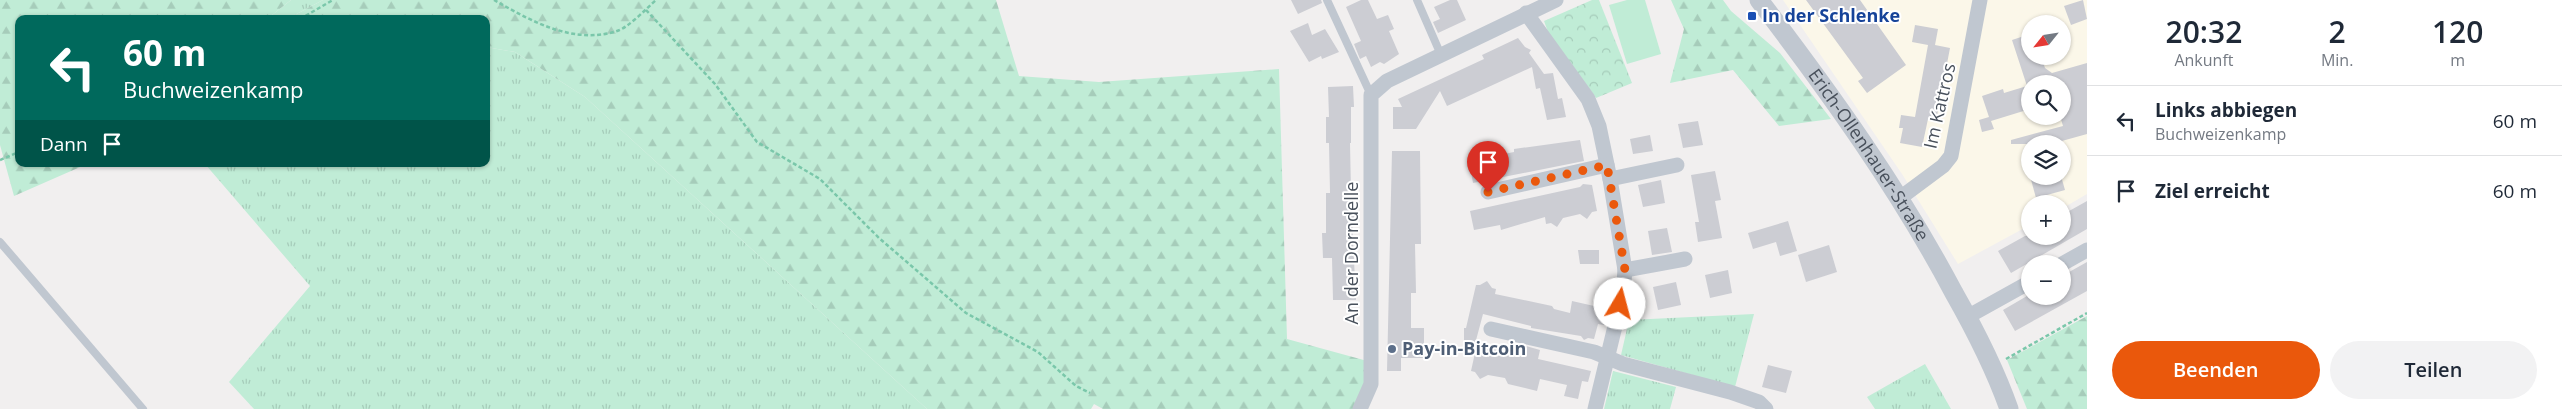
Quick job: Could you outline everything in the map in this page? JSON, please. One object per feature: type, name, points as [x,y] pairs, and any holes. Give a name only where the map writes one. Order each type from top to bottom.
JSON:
[{"type":"street","points":[[1371,95],[1387,81],[1556,0]]},
{"type":"street","name":"Erich-Ollenhauer-Straße","points":[[1759,0],[1846,119],[1900,198],[1967,317],[1992,367],[2009,409]]},
{"type":"street","name":"Im Kattros","points":[[1900,198],[1943,166],[1951,156],[1980,0]]},
{"type":"street","points":[[1526,13],[1588,100],[1599,126],[1609,172],[1625,270],[1623,293],[1609,358],[1595,409]]},
{"type":"street","name":"An der Dorndelle","points":[[1360,409],[1371,384],[1371,95]]},
{"type":"street","points":[[1488,192],[1609,172],[1678,165]]},
{"type":"street","points":[[2071,259],[2087,250]]},
{"type":"street","points":[[1625,270],[1686,259]]},
{"type":"street","points":[[1967,317],[2021,287]]},
{"type":"street","points":[[1491,329],[1594,352],[1623,364],[1730,392],[1759,402],[1766,409]]},
{"type":"lane","name":"An der Dorndelle","points":[[1327,0],[1371,95]]},
{"type":"lane","points":[[1417,0],[1441,55]]},
{"type":"lane","points":[[0,242],[143,409]]},
{"type":"path","points":[[307,15],[334,0]]},
{"type":"path","points":[[494,0],[535,23],[582,36],[619,31],[656,0]]},
{"type":"path","points":[[646,10],[715,84],[757,142],[820,179],[879,238],[966,313],[1038,352],[1076,386],[1090,393]]},
{"type":"path","points":[[0,156],[1,160],[15,154]]},
{"type":"path","points":[[1992,367],[2087,313]]},
{"type":"shaded area","points":[[1783,0],[2087,0],[2087,194],[2071,203],[2071,195],[2021,195],[2021,230],[1958,264],[1902,174]]},
{"type":"green space","points":[[0,0],[291,0],[272,15],[15,15],[15,167],[80,167],[14,196],[0,145]]},
{"type":"green space","points":[[291,0],[323,0],[295,15],[272,15]]},
{"type":"green space","points":[[323,0],[996,0],[1019,76],[1099,82],[1279,69],[1287,339],[1371,362],[1360,409],[1103,409],[1094,404],[1091,409],[927,409],[585,97],[515,52],[490,48],[490,15],[295,15]]},
{"type":"green space","points":[[1592,0],[1599,0],[1632,83],[1596,98],[1548,32],[1544,21]]},
{"type":"green space","points":[[1627,0],[1645,0],[1661,54],[1627,64],[1609,5]]},
{"type":"green space","points":[[1671,0],[1723,0],[1731,11],[1780,53],[1831,119],[1779,126],[1733,70],[1670,83],[1684,29]]},
{"type":"green space","points":[[490,48],[515,52],[585,97],[927,409],[254,409],[229,382],[310,286],[208,167],[490,167]]},
{"type":"green space","points":[[1754,314],[1735,387],[1621,355],[1629,320]]},
{"type":"green space","points":[[2087,316],[2087,409],[2027,409],[2007,360]]},
{"type":"green space","points":[[1925,364],[1951,409],[1875,409],[1867,397]]},
{"type":"green space","points":[[1613,371],[1676,387],[1670,409],[1604,409]]},
{"type":"building","points":[[1291,0],[1321,0],[1322,3],[1298,14]]},
{"type":"building","points":[[1361,0],[1368,0],[1377,19],[1388,15],[1394,29],[1389,31],[1399,54],[1384,64],[1380,62],[1371,67],[1366,56],[1360,59],[1354,44],[1361,41],[1346,7]]},
{"type":"building","points":[[1450,0],[1457,0],[1466,20],[1438,33],[1433,22],[1440,19],[1434,7]]},
{"type":"building","points":[[1806,0],[1860,0],[1906,65],[1867,93],[1858,81],[1863,78]]},
{"type":"building","points":[[2083,0],[2087,19],[2071,25],[2071,15],[2067,15],[2064,6]]},
{"type":"building","points":[[1308,23],[1312,35],[1325,29],[1339,52],[1322,59],[1321,56],[1309,62],[1290,31]]},
{"type":"building","points":[[1915,25],[1938,29],[1935,45],[1950,48],[1936,121],[1928,119],[1922,147],[1900,143],[1903,128],[1899,128],[1901,115],[1915,117],[1928,45],[1912,42]]},
{"type":"building","points":[[2021,37],[2021,65],[2044,65],[2052,73],[2087,63],[2087,134],[2071,138],[2071,135],[2030,135],[2063,125],[2071,125],[2071,75],[2023,75],[2012,40]]},
{"type":"building","points":[[1518,38],[1525,47],[1531,50],[1529,53],[1544,74],[1553,73],[1558,99],[1562,98],[1566,117],[1547,120],[1540,88],[1536,89],[1532,67],[1447,106],[1440,91],[1416,129],[1393,129],[1393,107],[1402,107],[1398,99],[1484,59],[1482,55]]},
{"type":"building","points":[[1353,86],[1354,107],[1351,107],[1350,143],[1351,192],[1354,192],[1354,220],[1352,220],[1356,300],[1333,300],[1332,258],[1323,258],[1322,233],[1326,233],[1326,193],[1330,193],[1329,143],[1326,143],[1326,117],[1329,117],[1328,87]]},
{"type":"building","points":[[2021,88],[2021,112],[1991,121],[1994,129],[1982,132],[1979,120],[1989,117],[1982,96],[2003,89],[2004,93]]},
{"type":"building","points":[[1698,121],[1703,145],[1683,148],[1678,124]]},
{"type":"building","points":[[1650,135],[1653,151],[1633,154],[1630,139]]},
{"type":"building","points":[[2021,137],[2021,144],[2011,144],[2011,140]]},
{"type":"building","points":[[1580,140],[1584,161],[1473,183],[1470,166],[1475,165],[1474,160],[1514,152],[1514,149]]},
{"type":"building","points":[[1392,151],[1420,151],[1421,244],[1415,244],[1416,293],[1411,293],[1411,328],[1424,328],[1424,358],[1401,358],[1401,371],[1387,371]]},
{"type":"building","points":[[1715,171],[1721,200],[1715,201],[1722,238],[1698,242],[1695,222],[1699,222],[1691,175]]},
{"type":"building","points":[[1661,180],[1665,203],[1643,207],[1638,185]]},
{"type":"building","points":[[1583,184],[1592,185],[1597,211],[1592,212],[1587,219],[1580,214],[1563,218],[1557,227],[1551,223],[1546,224],[1545,217],[1501,230],[1500,225],[1474,230],[1470,211],[1580,187]]},
{"type":"building","points":[[2032,185],[2064,185],[2065,190],[2047,195],[2035,195]]},
{"type":"building","points":[[2087,201],[2087,229],[2071,238],[2071,210]]},
{"type":"building","points":[[1788,221],[1797,251],[1780,256],[1776,242],[1753,249],[1748,233]]},
{"type":"building","points":[[1667,228],[1672,252],[1652,255],[1648,231]]},
{"type":"building","points":[[2021,238],[2021,245],[2059,245],[2042,255],[2021,255],[2021,267],[2011,273],[1998,251]]},
{"type":"building","points":[[1829,245],[1837,272],[1806,282],[1798,255]]},
{"type":"building","points":[[1578,250],[1599,250],[1599,264],[1580,264]]},
{"type":"building","points":[[2087,262],[2087,291],[2071,300],[2071,271]]},
{"type":"building","points":[[1728,270],[1732,293],[1710,298],[1705,275]]},
{"type":"building","points":[[1487,281],[1492,288],[1496,289],[1495,294],[1552,306],[1554,309],[1570,313],[1572,301],[1594,306],[1596,309],[1607,312],[1604,325],[1598,324],[1594,339],[1588,338],[1584,340],[1581,336],[1531,328],[1531,326],[1483,314],[1475,344],[1464,342],[1464,328],[1466,328],[1476,285]]},
{"type":"building","points":[[1676,282],[1681,305],[1658,310],[1653,287]]},
{"type":"building","points":[[2021,300],[2021,305],[2062,305],[2015,331],[2003,310]]},
{"type":"building","points":[[1477,344],[1524,354],[1526,346],[1540,350],[1538,359],[1591,371],[1588,382],[1582,381],[1578,399],[1564,396],[1567,385],[1540,379],[1537,391],[1508,384],[1505,378],[1488,375],[1480,379],[1475,372],[1471,371]]},
{"type":"building","points":[[1768,365],[1792,371],[1786,393],[1762,387]]},
{"type":"place","name":"In der Schlenke","points":[[1752,16]]},
{"type":"place","name":"Pay-in-Bitcoin","points":[[1392,349]]},
{"type":"route","points":[[1488,192],[1607,165],[1625,270],[1620,304]]}]
